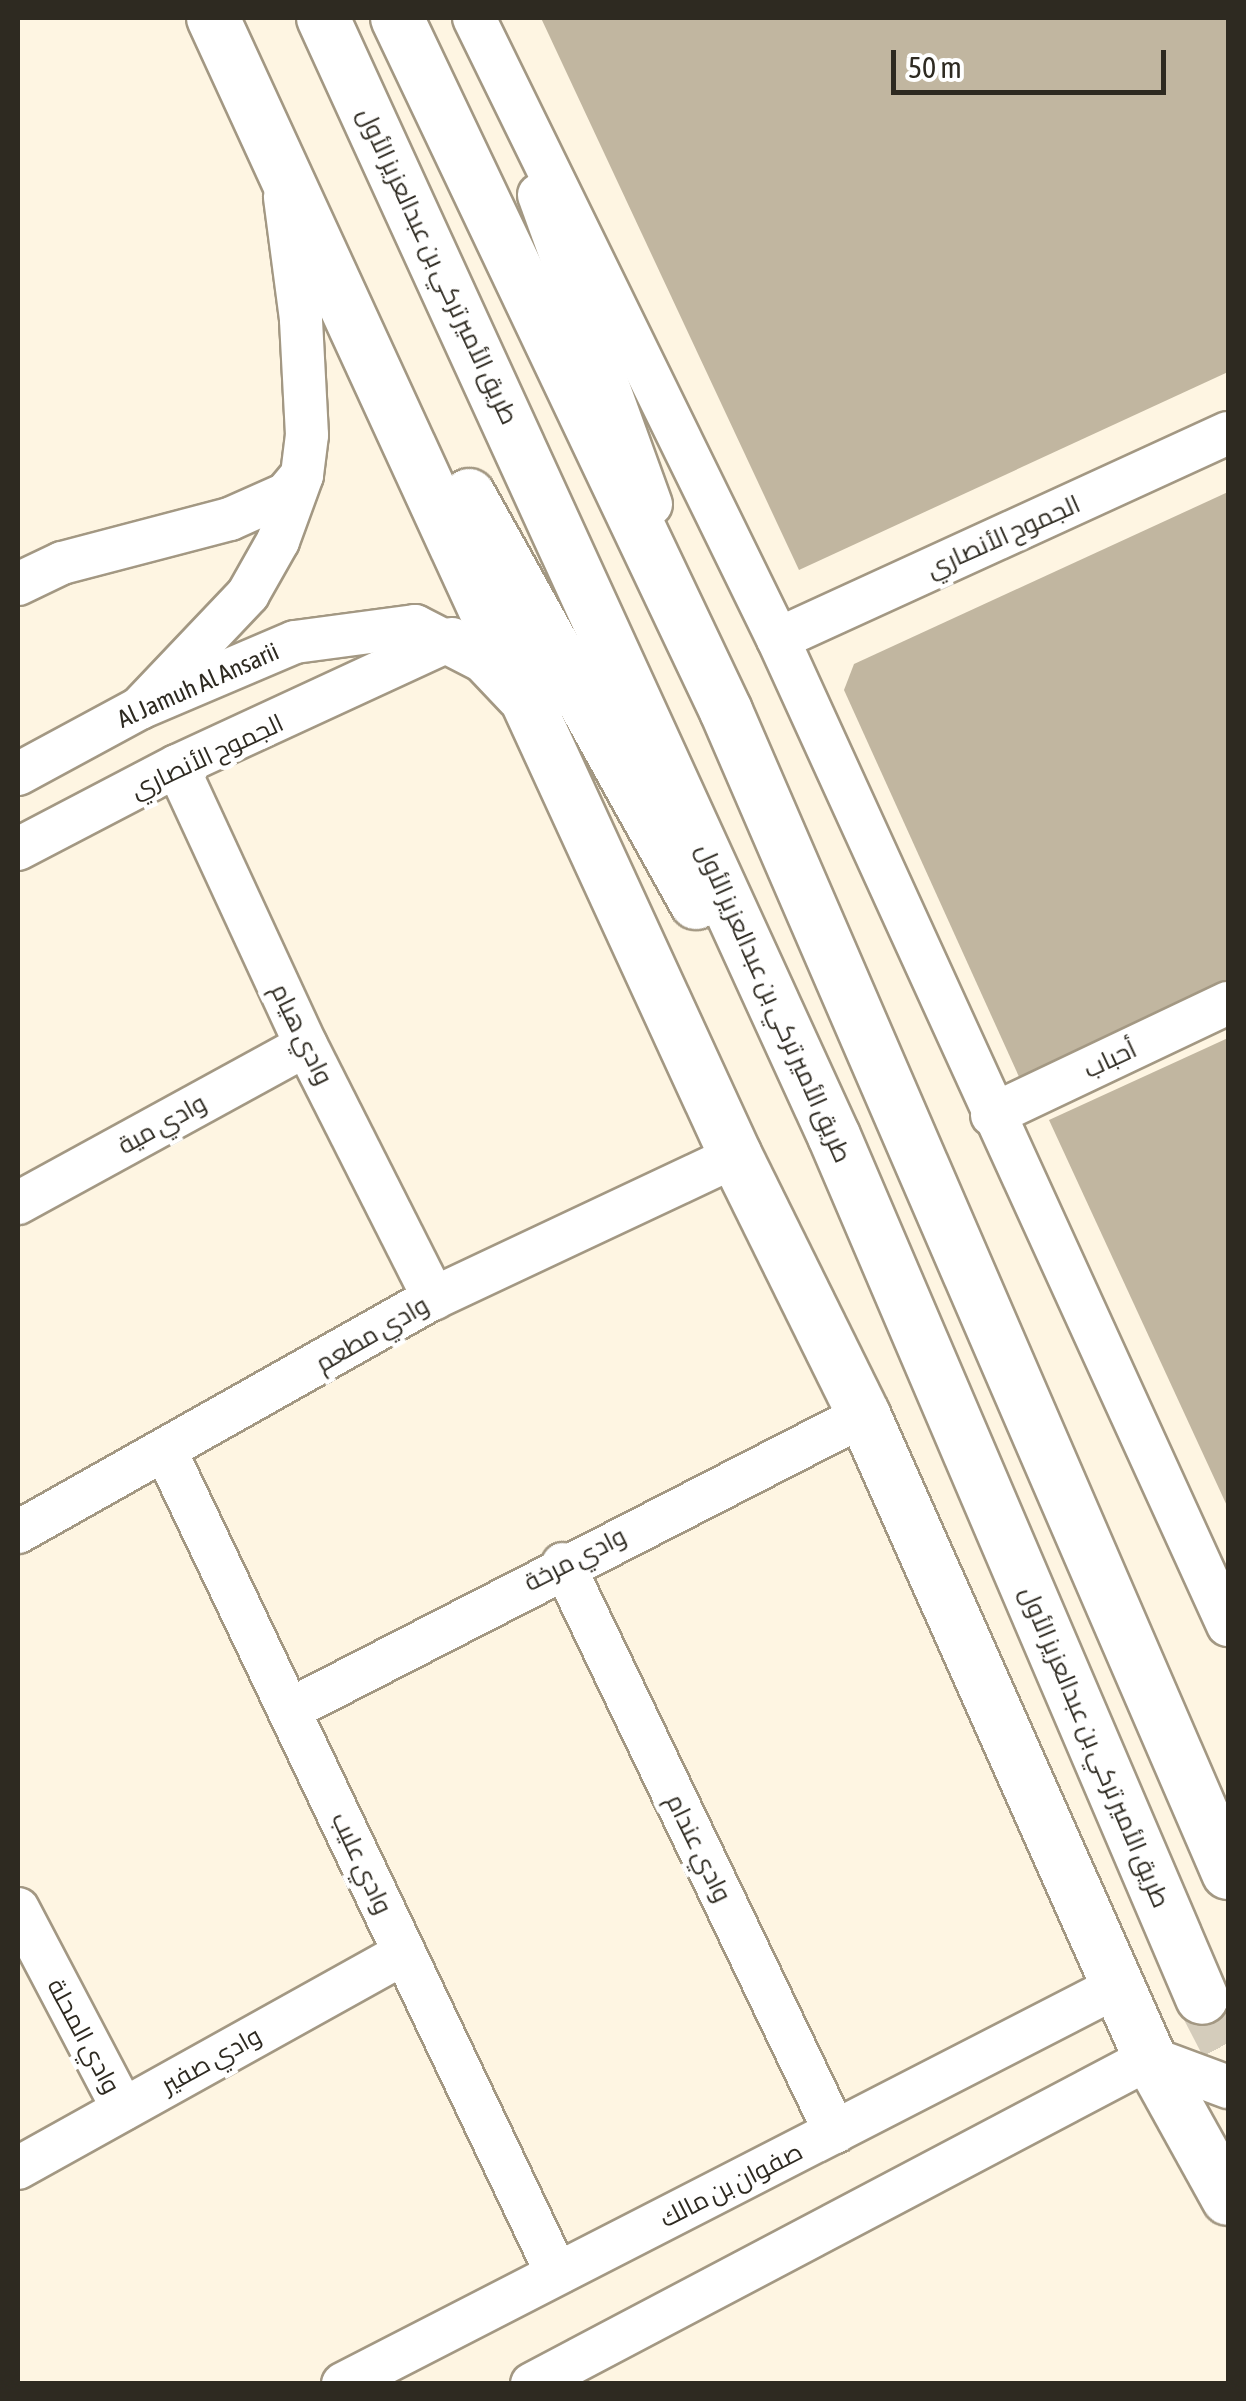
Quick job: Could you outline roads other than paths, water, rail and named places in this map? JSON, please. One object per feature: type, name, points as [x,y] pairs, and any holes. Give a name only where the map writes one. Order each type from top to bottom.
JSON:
[{"type":"main road","points":[[212,18],[279,152],[736,1156],[864,1414],[1150,2058],[1228,2199]]},
{"type":"main road","name":"طريق الأمير تركي بن عبدالعزيز الأول","points":[[323,18],[834,1136],[1202,1998]]},
{"type":"main road","points":[[397,18],[726,711],[1228,1873]]},
{"type":"main road","points":[[279,152],[702,914],[834,1136]]},
{"type":"street","points":[[478,29],[726,711]]},
{"type":"street","points":[[478,29],[601,267],[778,638],[992,1115],[1224,1605]]},
{"type":"street","points":[[140,708],[248,594],[278,541],[302,475],[307,435],[301,319],[279,152]]},
{"type":"street","name":"الجموح الأنصاري","points":[[778,638],[1228,434]]},
{"type":"street","points":[[18,584],[62,563],[230,519],[286,494],[302,475]]},
{"type":"street","name":"Al Jamuh Al Ansarii","points":[[18,774],[140,708],[295,642],[415,626],[452,639],[483,660],[536,717]]},
{"type":"street","name":"الجموح الأنصاري","points":[[18,849],[177,766],[452,639]]},
{"type":"street","name":"وادي هيام","points":[[177,766],[306,1045],[434,1298]]},
{"type":"street","name":"أحباب","points":[[992,1115],[1228,1003]]},
{"type":"street","name":"وادي مية","points":[[18,1203],[306,1045]]},
{"type":"street","name":"وادي مطعم","points":[[18,1532],[434,1298],[736,1156]]},
{"type":"street","name":"وادي مرخة","points":[[289,1710],[563,1564],[864,1414]]},
{"type":"street","name":"وادي عليب","points":[[166,1452],[556,2274]]},
{"type":"street","name":"وادي عندام","points":[[563,1564],[835,2132]]},
{"type":"street","name":"وادي المحلة","points":[[18,1909],[122,2109]]},
{"type":"street","name":"وادي صفير","points":[[18,2168],[404,1953]]},
{"type":"street","name":"صفوان بن مالك","points":[[343,2384],[1118,1986]]},
{"type":"street","points":[[532,2384],[1150,2058],[1228,2086]]},
{"type":"tunnel","points":[[1202,1998],[1228,2048]]}]
